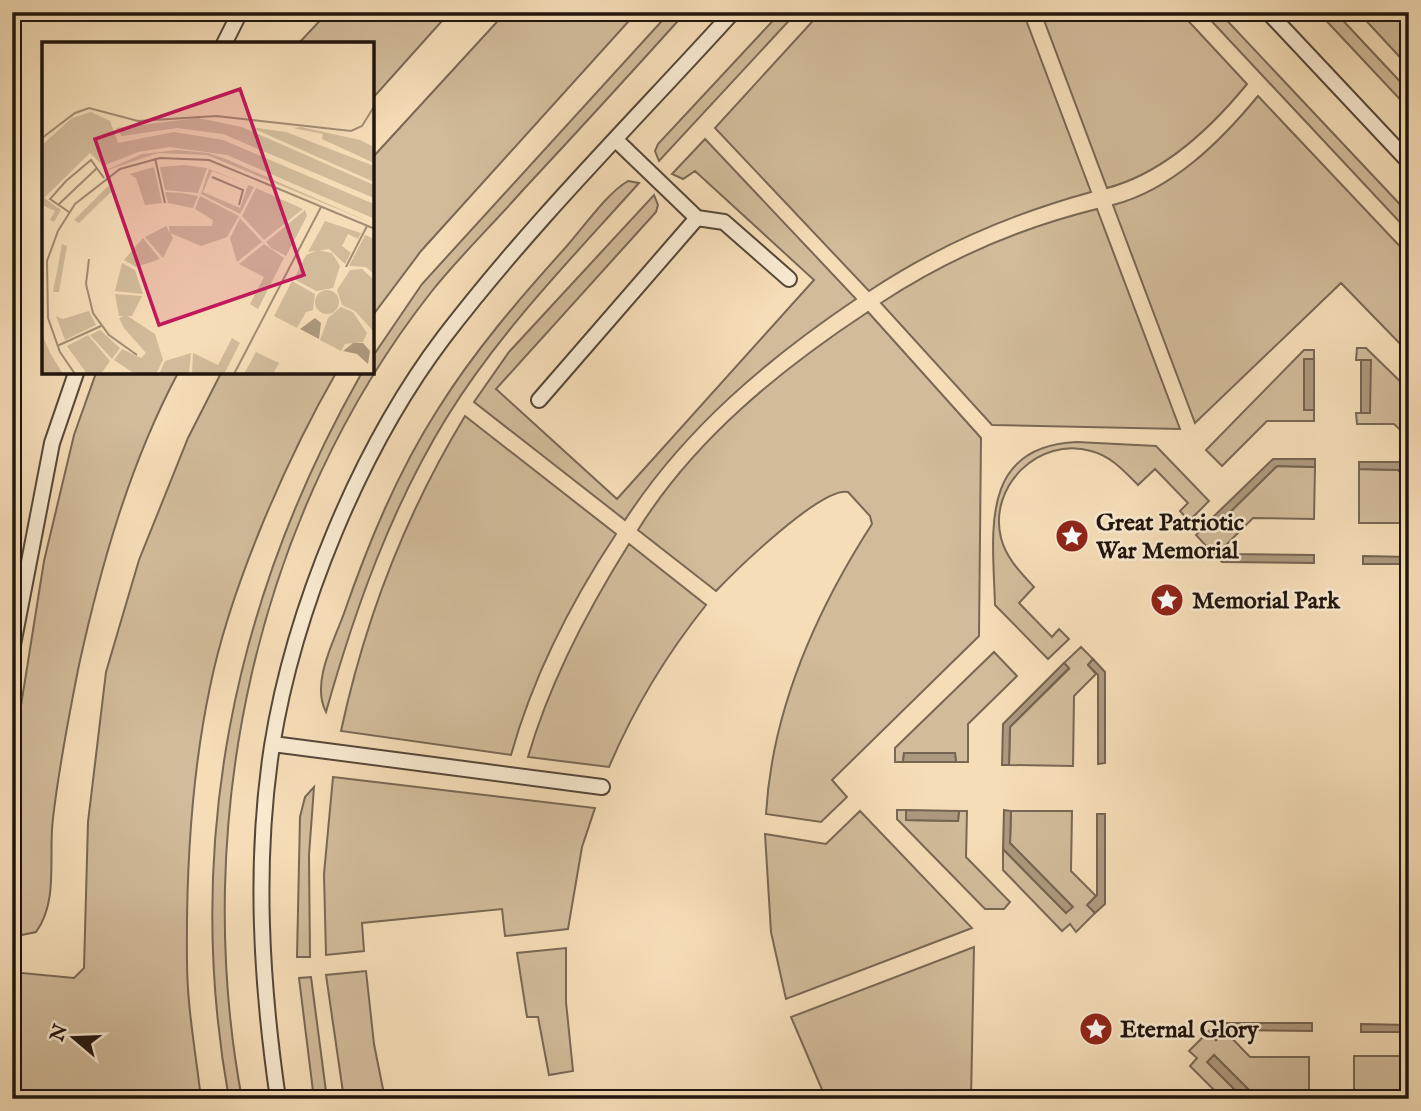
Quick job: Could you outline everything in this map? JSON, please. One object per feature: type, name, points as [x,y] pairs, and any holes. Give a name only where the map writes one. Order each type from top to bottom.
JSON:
[{"type":"lane","points":[[225,42],[240,12]]},
{"type":"lane","points":[[278,1099],[266,1013],[262,952],[264,839],[272,744],[291,663],[316,585],[344,513],[383,433],[443,339],[520,246],[733,12]]},
{"type":"lane","points":[[1268,12],[1409,162]]},
{"type":"lane","points":[[616,140],[697,218],[724,222],[789,279]]},
{"type":"lane","points":[[538,400],[697,218]]},
{"type":"lane","points":[[12,650],[52,443],[76,374]]},
{"type":"lane","points":[[272,744],[602,788]]},
{"type":"shaded area","points":[[328,12],[450,12],[374,97],[374,42],[300,42]]},
{"type":"shaded area","points":[[506,12],[637,12],[421,251],[374,314],[374,156]]},
{"type":"shaded area","points":[[670,12],[686,12],[432,291],[374,374],[374,355],[422,284]]},
{"type":"shaded area","points":[[781,12],[797,12],[659,161],[655,151],[658,144]]},
{"type":"shaded area","points":[[821,12],[1023,12],[1091,192],[1032,210],[976,232],[922,259],[869,291],[715,128]]},
{"type":"shaded area","points":[[1041,12],[1180,12],[1247,84],[1218,117],[1185,147],[1148,172],[1107,188]]},
{"type":"shaded area","points":[[1203,12],[1219,12],[1409,214],[1409,232]]},
{"type":"shaded area","points":[[1318,12],[1335,12],[1409,91],[1409,109]]},
{"type":"shaded area","points":[[1358,12],[1409,12],[1409,67]]},
{"type":"shaded area","points":[[1258,96],[1409,256],[1409,353],[1341,283],[1195,423],[1113,205],[1155,188],[1194,162],[1228,130]]},
{"type":"shaded area","points":[[705,139],[856,299],[791,346],[729,398],[673,456],[625,520],[474,402],[509,352],[654,195],[658,205],[656,212],[496,389],[617,499],[814,280],[695,171],[683,179],[672,174]]},
{"type":"shaded area","points":[[628,181],[639,183],[513,325],[468,385],[427,452],[376,560],[349,635],[326,712],[321,689],[329,651],[384,510],[423,433],[452,387],[499,325],[604,202]]},
{"type":"shaded area","points":[[1097,209],[1180,429],[992,425],[881,303],[932,272],[1012,235]]},
{"type":"shaded area","points":[[868,312],[981,438],[979,636],[832,780],[847,797],[821,822],[766,814],[770,775],[787,699],[815,626],[872,524],[870,516],[848,492],[819,502],[779,532],[716,591],[638,530],[685,466],[741,409],[803,358]]},
{"type":"shaded area","points":[[1357,348],[1366,348],[1409,390],[1409,438],[1394,424],[1357,424],[1356,413],[1370,413],[1370,360],[1356,360]]},
{"type":"shaded area","points":[[1304,350],[1314,350],[1314,359],[1305,359],[1305,410],[1314,410],[1314,421],[1267,421],[1222,466],[1206,450]]},
{"type":"shaded area","points":[[1304,359],[1314,359],[1314,410],[1304,410]]},
{"type":"shaded area","points":[[1361,360],[1371,360],[1370,413],[1361,413]]},
{"type":"shaded area","points":[[96,374],[178,374],[131,479],[107,552],[88,627],[55,799],[48,906],[36,932],[12,937],[12,762],[44,561],[74,435]]},
{"type":"shaded area","points":[[220,374],[335,374],[279,484],[245,567],[210,687],[198,755],[191,824],[187,927],[188,996],[201,1099],[12,1099],[12,972],[74,978],[84,968],[88,822],[106,672],[139,560],[188,438]]},
{"type":"shaded area","points":[[374,374],[321,472],[281,572],[251,675],[233,780],[225,887],[228,994],[242,1099],[229,1099],[216,1004],[212,910],[217,817],[230,726],[251,636],[280,547],[316,461],[360,376]]},
{"type":"shaded area","points":[[465,416],[616,534],[555,640],[530,697],[511,755],[341,731],[362,648],[390,569],[424,491]]},
{"type":"shaded area","points":[[1077,442],[1156,446],[1209,501],[1189,521],[1180,511],[1188,503],[1155,469],[1138,485],[1111,460],[1091,451],[1072,448],[1053,451],[1036,458],[1022,469],[1002,500],[999,519],[1001,538],[1010,559],[1034,587],[1019,603],[1052,637],[1059,629],[1069,639],[1048,659],[995,605],[994,523],[998,498],[1007,476],[1022,459],[1045,447]]},
{"type":"shaded area","points":[[1273,459],[1315,459],[1315,467],[1277,466],[1217,525],[1211,519]]},
{"type":"shaded area","points":[[1359,462],[1401,462],[1409,470],[1409,481],[1398,470],[1359,469]]},
{"type":"shaded area","points":[[1277,466],[1315,467],[1314,519],[1253,518],[1223,548],[1217,543],[1210,550],[1196,535],[1211,519],[1218,524]]},
{"type":"shaded area","points":[[1359,469],[1398,470],[1409,481],[1409,523],[1359,523]]},
{"type":"shaded area","points":[[1217,542],[1229,554],[1314,555],[1314,563],[1222,562],[1210,550]]},
{"type":"shaded area","points":[[629,544],[706,605],[677,643],[652,683],[609,767],[528,757],[547,701],[571,647]]},
{"type":"shaded area","points":[[1363,556],[1409,557],[1409,564],[1363,564]]},
{"type":"shaded area","points":[[1081,647],[1093,659],[1088,665],[1096,674],[1074,696],[1073,766],[1009,765],[1010,727],[1069,669],[1064,663]]},
{"type":"shaded area","points":[[994,652],[1017,676],[968,724],[968,762],[956,762],[955,754],[904,753],[903,762],[895,762],[895,748]]},
{"type":"shaded area","points":[[1093,659],[1105,672],[1105,763],[1098,764],[1098,675],[1088,665]]},
{"type":"shaded area","points":[[1064,663],[1069,668],[1010,727],[1009,765],[1002,765],[1003,724]]},
{"type":"shaded area","points":[[904,753],[955,753],[956,762],[903,762]]},
{"type":"shaded area","points":[[333,777],[595,808],[582,847],[568,929],[505,936],[502,909],[362,923],[364,951],[326,955],[324,874]]},
{"type":"shaded area","points":[[314,787],[309,855],[310,957],[297,957],[300,817],[305,797]]},
{"type":"shaded area","points":[[897,810],[906,810],[906,820],[958,821],[959,811],[967,811],[966,857],[1010,902],[1004,909],[985,909],[897,819]]},
{"type":"shaded area","points":[[906,810],[959,811],[958,821],[906,820]]},
{"type":"shaded area","points":[[1004,810],[1011,811],[1010,843],[1073,907],[1066,913],[1003,849]]},
{"type":"shaded area","points":[[860,811],[972,928],[786,999],[771,932],[765,834],[826,844]]},
{"type":"shaded area","points":[[1011,811],[1072,811],[1071,871],[1096,896],[1088,905],[1095,913],[1076,932],[1070,924],[1062,931],[1003,870],[1003,849],[1066,913],[1072,906],[1010,843]]},
{"type":"shaded area","points":[[1097,814],[1105,814],[1105,904],[1095,913],[1087,905],[1097,895]]},
{"type":"shaded area","points":[[974,947],[971,1099],[826,1099],[791,1017]]},
{"type":"shaded area","points":[[566,948],[566,1002],[573,1071],[549,1075],[538,1017],[527,1017],[517,953]]},
{"type":"shaded area","points":[[366,971],[374,1044],[385,1099],[344,1099],[326,975]]},
{"type":"shaded area","points":[[311,977],[327,1099],[314,1099],[299,978]]},
{"type":"shaded area","points":[[1217,1023],[1312,1023],[1312,1031],[1227,1030],[1216,1040],[1208,1032]]},
{"type":"shaded area","points":[[1361,1024],[1409,1025],[1409,1032],[1361,1032]]},
{"type":"shaded area","points":[[1225,1031],[1250,1057],[1309,1057],[1309,1099],[1258,1099],[1214,1055],[1208,1062],[1244,1099],[1223,1099],[1190,1066],[1197,1058],[1189,1051],[1208,1032],[1216,1040]]},
{"type":"shaded area","points":[[1214,1055],[1258,1099],[1244,1099],[1207,1062]]},
{"type":"shaded area","points":[[1354,1056],[1409,1056],[1409,1099],[1354,1099]]},
{"type":"place","name":"Great Patriotic War Memorial","points":[[1072,536]]},
{"type":"place","name":"Memorial Park","points":[[1167,600]]},
{"type":"place","name":"Eternal Glory","points":[[1096,1029]]}]
